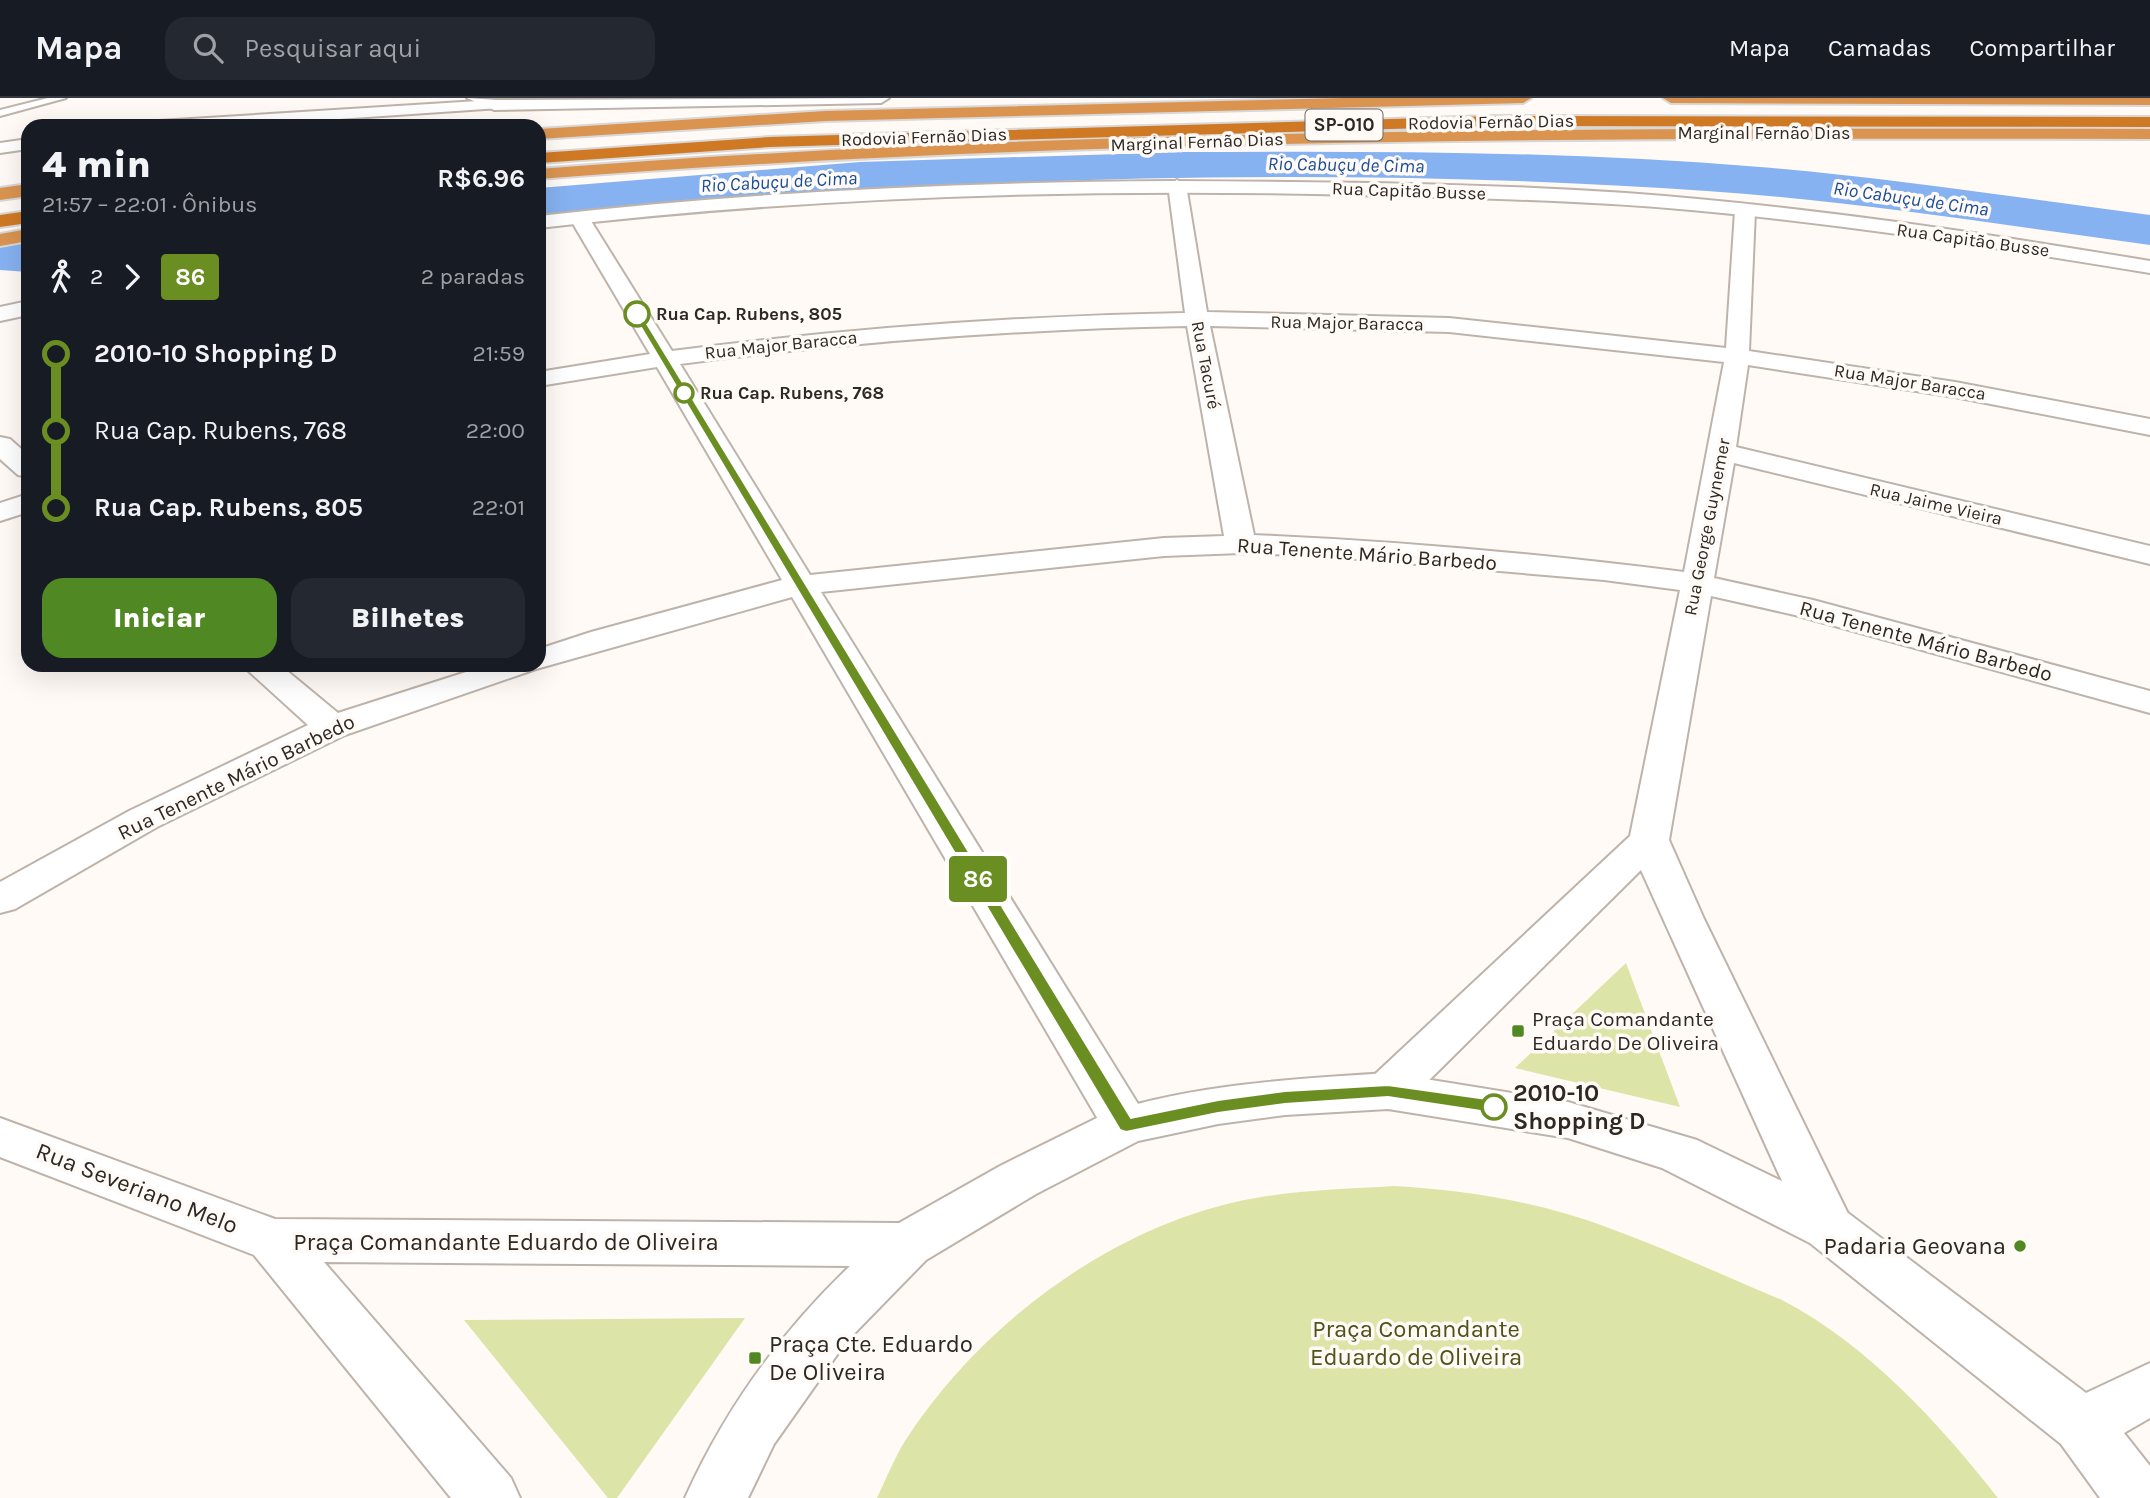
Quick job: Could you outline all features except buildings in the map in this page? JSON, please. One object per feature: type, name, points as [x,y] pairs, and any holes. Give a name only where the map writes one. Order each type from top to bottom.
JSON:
[{"type":"highway","name":"Marginal Fernão Dias","points":[[546,134],[825,116],[1522,98]]},
{"type":"highway","name":"Marginal Fernão Dias","points":[[1671,98],[2150,100]]},
{"type":"highway","name":"Rodovia Fernão Dias","points":[[546,145],[773,130],[1582,109],[2150,109]]},
{"type":"highway","name":"Rodovia Fernão Dias","points":[[546,158],[770,142],[1494,121],[2150,122]]},
{"type":"highway","name":"Marginal Fernão Dias","points":[[546,174],[829,154],[1255,140],[1643,133],[2150,134]]},
{"type":"highway","points":[[0,194],[21,191]]},
{"type":"highway","points":[[0,208],[21,205]]},
{"type":"highway","points":[[0,221],[21,217]]},
{"type":"highway","points":[[0,240],[21,236]]},
{"type":"street","points":[[475,98],[494,105]]},
{"type":"street","points":[[271,119],[494,105],[881,98]]},
{"type":"street","points":[[1,148],[21,145]]},
{"type":"street","name":"Rua Capitão Busse","points":[[546,221],[693,205],[882,192],[1177,185],[1577,197],[1745,211],[1869,225],[2150,267]]},
{"type":"street","name":"Rua Tacuré","points":[[1177,185],[1197,320],[1241,544]]},
{"type":"street","name":"Rua George Guynemer","points":[[1649,840],[1737,355],[1745,211]]},
{"type":"street","points":[[579,217],[1126,1125]]},
{"type":"street","points":[[0,313],[21,309]]},
{"type":"street","name":"Rua Major Baracca","points":[[546,378],[663,358],[932,330],[1197,320],[1450,326],[1737,355],[2043,404],[2150,427]]},
{"type":"street","points":[[0,445],[21,463]]},
{"type":"street","name":"Rua Jaime Vieira","points":[[1721,452],[2150,555]]},
{"type":"street","points":[[0,512],[21,505]]},
{"type":"street","name":"Rua Tenente Mário Barbedo","points":[[546,658],[603,639],[801,585],[1164,547],[1241,544],[1604,571],[1696,583],[1802,607],[2150,702]]},
{"type":"street","points":[[266,672],[332,727]]},
{"type":"street","name":"Rua Tenente Mário Barbedo","points":[[0,900],[143,819],[332,727],[501,672]]},
{"type":"street","points":[[1388,1091],[1649,840],[1689,932],[1829,1228]]},
{"type":"street","points":[[716,1498],[753,1425],[826,1325],[907,1245],[1018,1180],[1126,1125],[1245,1103],[1388,1091],[1568,1121],[1667,1151],[1829,1228],[2082,1425],[2137,1498]]},
{"type":"street","name":"Rua Severiano Melo","points":[[0,1137],[273,1240]]},
{"type":"street","name":"Praça Comandante Eduardo de Oliveira","points":[[273,1240],[907,1245]]},
{"type":"street","name":"Praça Comandante Eduardo de Oliveira","points":[[273,1240],[489,1498]]},
{"type":"street","points":[[2082,1425],[2150,1390]]},
{"type":"lane","points":[[0,113],[61,98]]},
{"type":"green space","points":[[1626,963],[1680,1107],[1515,1068]]},
{"type":"green space","name":"Praça Comandante Eduardo de Oliveira","points":[[1394,1186],[1476,1194],[1557,1211],[1631,1236],[1782,1300],[1844,1339],[1900,1387],[1951,1441],[1998,1498],[877,1498],[905,1441],[936,1398],[971,1357],[1011,1320],[1054,1286],[1100,1256],[1149,1231],[1199,1212],[1250,1199],[1304,1192]]},
{"type":"green space","points":[[745,1318],[617,1498],[608,1498],[464,1320]]},
{"type":"waterway","name":"Rio Cabuçu de Cima","points":[[546,201],[753,183],[968,171],[1183,165],[1398,166],[1605,171],[1760,181],[1897,196],[2150,230]]},
{"type":"waterway","name":"Rio Cabuçu de Cima","points":[[0,254],[21,256]]},
{"type":"bus line","name":"86","points":[[637,314],[1126,1125],[1218,1106],[1285,1097],[1388,1091],[1494,1107]]},
{"type":"place","name":"Rua Cap. Rubens, 805","points":[[637,314]]},
{"type":"place","name":"Rua Cap. Rubens, 768","points":[[684,393]]},
{"type":"place","name":"Praça Comandante Eduardo De Oliveira","points":[[1518,1031]]},
{"type":"place","name":"2010-10 Shopping D","points":[[1494,1107]]},
{"type":"place","name":"Padaria Geovana","points":[[2020,1246]]},
{"type":"place","name":"Praça Cte. Eduardo De Oliveira","points":[[755,1358]]}]
